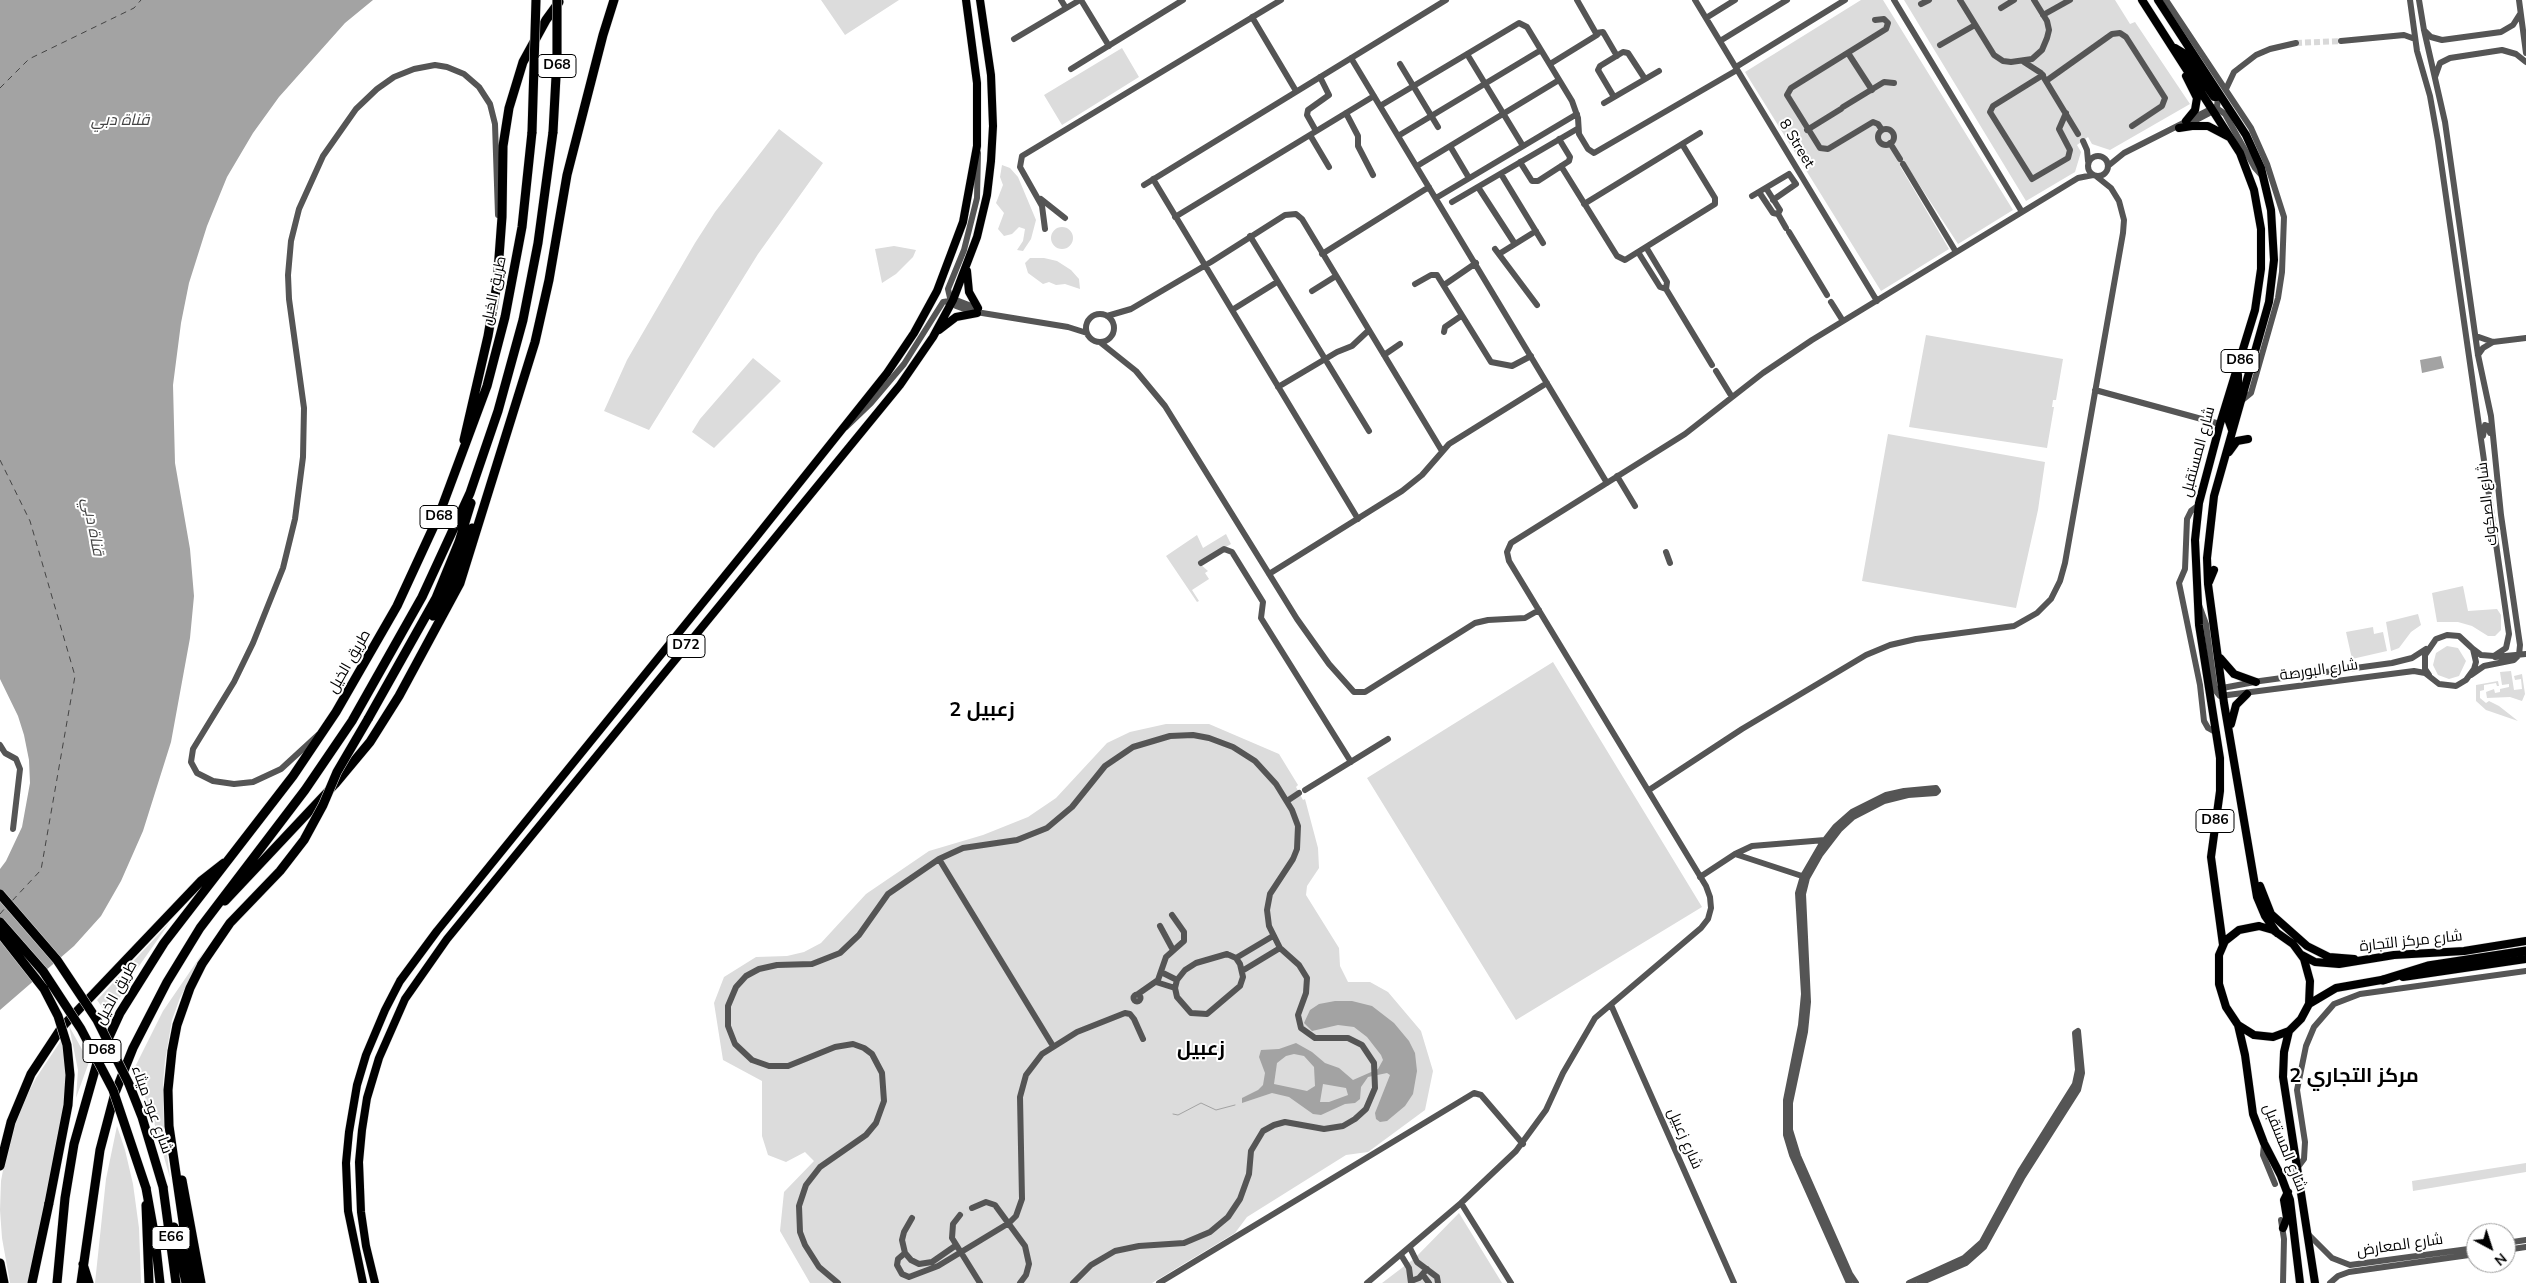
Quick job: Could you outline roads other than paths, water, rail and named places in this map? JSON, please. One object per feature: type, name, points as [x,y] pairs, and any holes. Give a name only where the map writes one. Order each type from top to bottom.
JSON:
[{"type":"highway","name":"طريق الخيل","points":[[57,1283],[65,1198],[74,1144],[88,1089],[120,1013],[148,965],[234,856],[293,776],[324,730],[397,606],[428,543],[464,450],[487,386],[508,300],[522,227],[532,132],[536,0]]},
{"type":"highway","name":"D68","points":[[81,1283],[82,1264],[100,1150],[120,1078],[167,982],[209,915],[310,783],[352,721],[422,597],[456,528],[480,467],[504,392],[527,303],[541,226],[553,132],[559,0]]},
{"type":"highway","points":[[464,450],[466,426],[488,336],[497,284],[502,217],[503,146],[511,97],[528,51],[559,0]]},
{"type":"highway","points":[[209,915],[242,885],[344,774],[382,725],[456,592],[469,558],[535,342],[549,280],[567,175],[602,35],[614,0]]},
{"type":"highway","points":[[192,1283],[172,1150],[168,1103],[172,1051],[186,1000],[202,964],[230,923],[280,872],[304,840],[320,811],[337,772],[425,619],[448,571],[464,527],[480,467]]},
{"type":"highway","points":[[396,670],[413,650],[448,589],[487,495]]},
{"type":"highway","points":[[0,1138],[20,1089],[62,1027],[88,996],[201,881],[234,856]]},
{"type":"highway","name":"شارع عود ميثاء","points":[[0,894],[57,960],[101,1028],[129,1084],[142,1118],[163,1190],[176,1283]]},
{"type":"highway","name":"شارع عود ميثاء","points":[[0,922],[43,972],[63,1000],[90,1044],[122,1114],[146,1188],[160,1283]]},
{"type":"highway","points":[[0,934],[44,989],[58,1016],[67,1045],[70,1075],[69,1098],[32,1283]]},
{"type":"highway","points":[[2383,980],[2428,966],[2526,951]]},
{"type":"highway","points":[[0,1166],[11,1122],[31,1074]]},
{"type":"highway","points":[[172,1150],[187,1201],[201,1283]]},
{"type":"highway","points":[[163,1190],[186,1283]]},
{"type":"highway","points":[[148,1198],[145,1215],[149,1283]]},
{"type":"highway","points":[[36,1283],[37,1260]]},
{"type":"highway","points":[[0,1263],[4,1283]]},
{"type":"highway","points":[[82,1264],[89,1283]]},
{"type":"main road","name":"D72","points":[[363,1283],[348,1211],[347,1148],[361,1070],[372,1039],[392,995],[414,961],[437,931],[896,360],[933,298],[963,222],[977,146],[978,84],[966,0]]},
{"type":"main road","name":"D72","points":[[374,1283],[361,1212],[359,1178],[362,1130],[367,1098],[379,1058],[393,1022],[413,986],[447,939],[900,385],[933,337],[952,301],[968,264],[987,195],[992,135],[991,75],[980,0]]},
{"type":"main road","name":"شارع المستقبل","points":[[2142,0],[2224,119],[2254,190],[2262,242],[2259,292],[2253,321],[2220,424],[2199,505],[2194,552],[2199,624],[2230,731],[2252,869],[2262,910],[2278,933]]},
{"type":"main road","name":"شارع المستقبل","points":[[2158,0],[2203,68],[2221,91],[2249,140],[2265,179],[2271,210],[2274,246],[2269,302],[2224,457],[2210,520],[2208,584],[2217,652],[2217,733],[2220,781],[2211,857],[2223,945]]},
{"type":"main road","points":[[2198,46],[2196,52],[2203,68]]},
{"type":"main road","points":[[2173,47],[2185,54],[2214,97],[2217,97],[2221,91]]},
{"type":"main road","points":[[2173,47],[2175,58],[2196,95],[2195,110],[2186,121]]},
{"type":"main road","points":[[2179,128],[2208,126],[2222,132],[2234,141]]},
{"type":"main road","points":[[2274,246],[2282,255]]},
{"type":"main road","points":[[933,337],[956,317],[978,311],[969,292],[968,264]]},
{"type":"main road","points":[[2232,430],[2228,419],[2238,385],[2237,371]]},
{"type":"main road","points":[[2224,457],[2237,441],[2248,439]]},
{"type":"main road","points":[[2208,584],[2214,570]]},
{"type":"main road","points":[[2217,652],[2229,670],[2238,677],[2256,682]]},
{"type":"main road","points":[[2230,731],[2234,709],[2247,694]]},
{"type":"main road","points":[[2252,869],[2266,905],[2276,920],[2317,953],[2329,957],[2358,961]]},
{"type":"main road","points":[[2249,926],[2264,926],[2278,933],[2288,940],[2301,954],[2309,976],[2309,1004],[2301,1019],[2289,1031],[2279,1036],[2264,1037],[2249,1033],[2238,1025],[2226,1007],[2219,984],[2218,966],[2223,945],[2235,932],[2249,926]]},
{"type":"main road","name":"شارع مركز التجارة","points":[[2301,954],[2323,964],[2406,954],[2464,951],[2526,941]]},
{"type":"main road","name":"شارع مركز التجارة","points":[[2309,1004],[2336,988],[2526,959]]},
{"type":"main road","name":"شارع المستقبل","points":[[2238,1025],[2245,1055],[2251,1103],[2264,1143],[2288,1192],[2300,1283]]},
{"type":"main road","name":"شارع المستقبل","points":[[2289,1031],[2284,1052],[2283,1070],[2307,1231],[2312,1281]]},
{"type":"main road","points":[[2282,1224],[2287,1218],[2284,1198],[2288,1192]]},
{"type":"street","points":[[1061,0],[1066,8]]},
{"type":"street","points":[[1014,39],[1080,0],[1109,46]]},
{"type":"street","points":[[1071,69],[1183,0]]},
{"type":"street","points":[[1045,229],[1044,217],[1037,195],[1020,167],[1020,160],[1025,154],[1280,0]]},
{"type":"street","points":[[1144,184],[1446,0]]},
{"type":"street","points":[[1550,64],[1595,38],[1596,33],[1576,0]]},
{"type":"street","name":"8 Street","points":[[1695,0],[1876,301]]},
{"type":"street","points":[[1706,18],[1735,0]]},
{"type":"street","points":[[1720,41],[1787,0]]},
{"type":"street","points":[[1380,106],[1518,23],[1527,27],[1550,64],[1577,114],[1577,129],[1588,149],[1596,152],[1736,69],[1845,0]]},
{"type":"street","points":[[1894,0],[2022,212]]},
{"type":"street","points":[[1922,4],[1929,0]]},
{"type":"street","points":[[1960,0],[1997,57],[2007,62],[2024,62],[2036,56],[2042,50]]},
{"type":"street","points":[[2001,8],[2014,0]]},
{"type":"street","points":[[2034,0],[2049,30],[2039,62],[2043,76],[2078,134]]},
{"type":"street","points":[[2043,15],[2070,0]]},
{"type":"street","points":[[2166,0],[2198,46],[2221,91],[2251,128],[2271,173],[2284,220],[2278,298],[2250,395],[2240,402]]},
{"type":"street","name":"شارع الصكوك","points":[[2410,0],[2415,39],[2436,128],[2509,634],[2506,648],[2494,656]]},
{"type":"street","name":"شارع الصكوك","points":[[2419,0],[2445,122],[2478,355],[2491,416],[2495,461],[2522,654]]},
{"type":"street","points":[[2519,0],[2526,53]]},
{"type":"street","points":[[2424,30],[2431,37],[2442,40],[2501,32],[2513,25],[2520,14]]},
{"type":"street","points":[[1252,17],[1296,91]]},
{"type":"street","points":[[1875,20],[1884,18],[1888,23],[1886,29],[1789,90],[1788,97],[1818,147],[1826,149],[1873,122],[1878,124],[1882,130]]},
{"type":"street","points":[[1940,45],[1975,25]]},
{"type":"street","points":[[1596,33],[1603,32],[1617,56]]},
{"type":"street","points":[[2059,129],[2070,150],[2068,158],[2032,180],[1990,112],[1993,106],[2112,34],[2120,33],[2126,37],[2165,98],[2162,106],[2132,126]]},
{"type":"street","points":[[2341,41],[2404,35],[2415,39]]},
{"type":"street","points":[[2165,133],[2179,128],[2215,108],[2221,91],[2234,72],[2256,55],[2270,49],[2296,43]]},
{"type":"street","points":[[1398,136],[1541,50]]},
{"type":"street","points":[[2435,79],[2440,64],[2450,58],[2502,50],[2516,54],[2526,62]]},
{"type":"street","points":[[1614,97],[1598,68],[1623,52],[1630,54],[1645,79]]},
{"type":"street","points":[[1848,53],[1872,90]]},
{"type":"street","points":[[1467,54],[1523,146]]},
{"type":"street","points":[[1351,58],[1607,483]]},
{"type":"street","points":[[2024,62],[2043,76]]},
{"type":"street","points":[[1400,64],[1438,127]]},
{"type":"street","points":[[324,730],[282,769],[253,782],[234,784],[213,781],[197,773],[191,762],[193,749],[234,682],[253,642],[282,568],[295,519],[302,472],[305,420],[302,380],[289,299],[288,275],[291,241],[299,209],[317,167],[342,127],[372,94],[401,74],[428,66],[453,69],[474,82],[490,104],[495,124],[498,220],[497,284]]},
{"type":"street","points":[[1604,103],[1659,71]]},
{"type":"street","points":[[1320,77],[1329,95],[1308,110],[1313,133],[1329,168]]},
{"type":"street","points":[[1417,166],[1559,80]]},
{"type":"street","points":[[1807,130],[1884,82],[1894,83]]},
{"type":"street","points":[[1176,217],[1374,96]]},
{"type":"street","points":[[1367,1283],[1461,1203],[1523,1144],[1546,1110],[1598,1014],[1705,924],[1710,914],[1711,902],[1708,891],[1649,790],[1509,561],[1507,552],[1509,545],[1516,538],[1685,434],[1779,361],[1843,321],[2078,178],[2102,175],[2124,153],[2215,108]]},
{"type":"street","points":[[1346,113],[1358,136],[1358,146],[1373,175]]},
{"type":"street","points":[[2059,129],[2066,113]]},
{"type":"street","points":[[1436,198],[1577,114]]},
{"type":"street","points":[[2224,119],[2255,168],[2265,179]]},
{"type":"street","points":[[2059,129],[2072,124]]},
{"type":"street","points":[[1452,202],[1577,129]]},
{"type":"street","points":[[1889,129],[1893,132],[1894,137],[1890,144],[1883,144],[1879,141],[1878,134],[1882,130],[1889,129]]},
{"type":"street","points":[[1584,204],[1700,133]]},
{"type":"street","points":[[1520,162],[1534,182],[1569,161],[1570,157],[1559,139]]},
{"type":"street","points":[[1561,166],[1619,259],[1624,260],[1715,204],[1715,198],[1682,144]]},
{"type":"street","points":[[1890,144],[1956,252]]},
{"type":"street","points":[[1649,790],[1748,725],[1866,655],[1909,640],[2014,626],[2026,621],[2042,609],[2055,593],[2063,572],[2123,233],[2122,209],[2111,188],[2107,168],[2101,157],[2084,144],[2088,164],[2095,175],[2111,188]]},
{"type":"street","points":[[977,146],[979,167],[977,198],[964,250],[948,289],[952,301],[956,306],[989,314],[1068,327],[1087,333],[1094,341],[1101,343],[1143,378],[1165,406],[1269,574],[1318,649],[1343,681],[1359,693],[1366,692],[1476,623],[1488,620],[1525,618],[1539,610]]},
{"type":"street","points":[[1450,146],[1469,178]]},
{"type":"street","points":[[2078,178],[2092,158],[2124,153]]},
{"type":"street","points":[[1501,174],[1543,243]]},
{"type":"street","points":[[1752,196],[1787,174],[1791,174],[1795,181],[1795,186],[1764,200]]},
{"type":"street","points":[[1153,179],[1358,519]]},
{"type":"street","points":[[1322,254],[1429,187]]},
{"type":"street","points":[[1478,187],[1515,244]]},
{"type":"street","points":[[1766,188],[1780,210],[1778,214]]},
{"type":"street","points":[[1759,192],[1774,214],[1778,214],[1827,295]]},
{"type":"street","points":[[1037,195],[1065,218]]},
{"type":"street","points":[[1068,327],[1087,322],[1096,315],[1107,316],[1131,308],[1285,215],[1293,213],[1300,216],[1442,451]]},
{"type":"street","points":[[1536,231],[1515,244],[1497,251],[1537,305]]},
{"type":"street","points":[[1250,236],[1369,431]]},
{"type":"street","points":[[1646,247],[1667,282],[1666,289],[1732,397]]},
{"type":"street","points":[[1638,252],[1660,287],[1666,289]]},
{"type":"street","points":[[1444,285],[1476,263]]},
{"type":"street","points":[[1415,284],[1437,274],[1490,362],[1512,366],[1531,356]]},
{"type":"street","points":[[1312,291],[1336,276]]},
{"type":"street","points":[[1232,310],[1278,282]]},
{"type":"street","points":[[841,430],[857,418],[888,384],[914,350],[940,306],[952,301]]},
{"type":"street","points":[[1831,302],[1843,321]]},
{"type":"street","points":[[1122,359],[1116,349],[1112,336],[1114,328],[1131,308]]},
{"type":"street","points":[[1107,316],[1114,328]]},
{"type":"street","points":[[1444,332],[1445,327],[1461,316]]},
{"type":"street","points":[[1087,322],[1087,333]]},
{"type":"street","points":[[1278,387],[1325,359],[1352,346],[1368,330]]},
{"type":"street","points":[[1101,343],[1112,336]]},
{"type":"street","points":[[2476,336],[2492,342]]},
{"type":"street","points":[[2478,355],[2483,348],[2492,342],[2526,338]]},
{"type":"street","points":[[1384,355],[1400,344]]},
{"type":"street","points":[[1269,574],[1409,486],[1442,451],[1547,383]]},
{"type":"street","points":[[2095,390],[2220,424]]},
{"type":"street","points":[[2475,396],[2481,413],[2486,413],[2488,404]]},
{"type":"street","points":[[2481,441],[2484,427],[2487,425],[2495,461]]},
{"type":"street","points":[[1617,476],[1635,506]]},
{"type":"street","points":[[2199,505],[2191,511],[2188,519],[2185,569],[2179,584],[2200,685],[2204,721],[2208,728],[2217,733]]},
{"type":"street","points":[[1201,563],[1224,549],[1234,553],[1263,604],[1261,618],[1351,762]]},
{"type":"street","points":[[1666,552],[1670,563]]},
{"type":"street","points":[[2453,635],[2464,639],[2481,655],[2522,654],[2510,662],[2484,666],[2463,682],[2452,686],[2439,684],[2429,675],[2424,662],[2428,648],[2441,636],[2453,635]]},
{"type":"street","points":[[2520,641],[2526,648]]},
{"type":"street","name":"شارع البورصة","points":[[2218,693],[2256,682],[2392,664],[2412,658],[2428,648]]},
{"type":"street","points":[[2471,675],[2476,662],[2473,649]]},
{"type":"street","name":"شارع البورصة","points":[[2218,693],[2247,694],[2410,671],[2429,675]]},
{"type":"street","points":[[838,1283],[815,1262],[802,1241],[799,1206],[806,1186],[820,1167],[866,1135],[876,1123],[883,1107],[885,1094],[880,1068],[868,1051],[854,1044],[835,1047],[788,1066],[775,1066],[757,1062],[743,1053],[733,1040],[728,1026],[728,1006],[731,996],[739,983],[759,969],[777,965],[812,964],[845,949],[859,935],[888,894],[939,859],[963,848],[1017,840],[1041,831],[1072,807],[1092,779],[1111,760],[1140,743],[1162,737],[1200,736],[1233,747],[1262,768],[1287,801],[1296,821],[1298,843],[1292,860],[1275,884],[1268,899],[1267,915],[1273,936],[1280,948],[1299,965],[1306,978],[1306,993],[1298,1015],[1299,1024],[1304,1032],[1315,1038],[1353,1040],[1370,1052],[1376,1075],[1370,1102],[1355,1120],[1337,1128],[1317,1129],[1286,1122],[1268,1128],[1253,1146],[1247,1181],[1240,1199],[1228,1217],[1217,1227],[1204,1236],[1184,1243],[1139,1246],[1116,1251],[1091,1265],[1073,1283]]},
{"type":"street","points":[[1287,801],[1388,739]]},
{"type":"street","points":[[0,745],[5,753],[16,759],[20,769],[13,829]]},
{"type":"street","points":[[1700,877],[1735,854],[1764,844],[1827,840],[1847,822],[1876,804],[1900,796],[1936,793],[1938,790],[1935,788],[1904,791],[1877,798],[1845,818],[1827,840],[1805,877],[1800,893],[1804,994],[1801,1025],[1786,1100],[1785,1127],[1792,1155],[1856,1283]]},
{"type":"street","points":[[1735,854],[1805,877]]},
{"type":"street","points":[[939,859],[1053,1046]]},
{"type":"street","points":[[919,1264],[936,1261],[1009,1223],[1018,1212],[1022,1198],[1020,1092],[1033,1064],[1053,1046],[1094,1024],[1128,1014],[1137,998],[1156,982],[1166,957],[1182,944],[1185,935],[1172,915]]},
{"type":"street","points":[[1160,926],[1173,950]]},
{"type":"street","points":[[1236,958],[1273,936]]},
{"type":"street","points":[[1242,971],[1280,948]]},
{"type":"street","points":[[1224,954],[1236,958],[1243,977],[1240,986],[1210,1012],[1203,1015],[1188,1011],[1179,1002],[1174,988],[1177,980],[1185,970],[1196,963],[1224,954]]},
{"type":"street","points":[[2298,1167],[2304,1158],[2305,1142],[2298,1086],[2307,1041],[2319,1020],[2334,1004],[2352,996],[2526,971]]},
{"type":"street","points":[[1161,972],[1177,980]]},
{"type":"street","points":[[1156,982],[1174,988]]},
{"type":"street","name":"شارع زعبيل","points":[[1611,1005],[1734,1283]]},
{"type":"street","points":[[1128,1014],[1136,1023],[1143,1039]]},
{"type":"street","points":[[1909,1283],[1936,1273],[1970,1260],[1984,1247],[2022,1178],[2078,1090],[2082,1073],[2078,1031],[2075,1033],[2078,1070],[2075,1084],[2017,1176],[1985,1237],[1978,1247],[1964,1258],[1936,1273],[1920,1283]]},
{"type":"street","points":[[1159,1283],[1472,1094],[1481,1095],[1523,1144]]},
{"type":"street","points":[[2264,1143],[2263,1155],[2275,1184]]},
{"type":"street","points":[[972,1208],[981,1203],[991,1203],[998,1207],[1025,1246],[1029,1257],[1027,1272],[1020,1283]]},
{"type":"street","points":[[1461,1203],[1511,1283]]},
{"type":"street","points":[[960,1215],[951,1231],[957,1249],[980,1283]]},
{"type":"street","points":[[912,1218],[902,1236],[905,1253],[919,1264],[925,1272]]},
{"type":"street","points":[[1823,1220],[1849,1283]]},
{"type":"street","points":[[2282,1224],[2282,1283]]},
{"type":"street","name":"شارع المعارض","points":[[2307,1231],[2332,1258],[2350,1265],[2466,1249]]},
{"type":"street","points":[[1410,1248],[1418,1264],[1418,1278]]},
{"type":"street","points":[[905,1253],[897,1263],[902,1274],[909,1277],[938,1266],[957,1249]]},
{"type":"street","name":"شارع المعارض","points":[[2330,1283],[2338,1276],[2349,1272],[2466,1255]]},
{"type":"street","points":[[1401,1256],[1418,1278],[1429,1283]]},
{"type":"street","points":[[1418,1278],[1437,1277],[1438,1283]]},
{"type":"water","name":"قناة دبي","points":[[0,0],[373,0],[345,23],[279,97],[253,133],[227,177],[207,226],[189,283],[181,323],[173,385],[175,463],[190,549],[194,596],[190,638],[171,742],[143,831],[121,881],[101,916],[74,946],[0,1010],[0,869],[6,861],[22,827],[30,783],[29,760],[24,735],[18,716],[0,679]]},
{"type":"water","points":[[2441,356],[2444,368],[2422,373],[2420,360]]},
{"type":"water","points":[[1335,1001],[1352,1001],[1372,1006],[1394,1023],[1409,1041],[1415,1053],[1417,1071],[1413,1094],[1405,1106],[1387,1121],[1380,1122],[1376,1119],[1375,1113],[1390,1075],[1387,1073],[1368,1077],[1361,1087],[1360,1099],[1355,1103],[1345,1104],[1321,1115],[1313,1114],[1289,1097],[1272,1093],[1242,1103],[1242,1098],[1258,1090],[1263,1085],[1265,1073],[1259,1057],[1261,1050],[1279,1049],[1296,1043],[1312,1052],[1325,1063],[1339,1068],[1353,1080],[1378,1069],[1383,1060],[1381,1055],[1367,1037],[1354,1027],[1338,1025],[1312,1031],[1304,1023],[1310,1010],[1319,1004]],"holes":[[[1294,1054],[1304,1056],[1314,1067],[1315,1086],[1307,1091],[1274,1084],[1277,1063],[1286,1056]],[[1323,1084],[1346,1088],[1348,1095],[1329,1102],[1320,1102]]]},
{"type":"waterway","points":[[1173,1114],[1178,1115],[1201,1103],[1216,1110],[1235,1105]]},
{"type":"tunnel","points":[[2296,43],[2341,41]]},
{"type":"tunnel","points":[[960,1215],[972,1208]]},
{"type":"district","name":"زعبيل 2","points":[[982,711]]},
{"type":"district","name":"زعبيل","points":[[1201,1050]]},
{"type":"district","name":"مركز التجاري 2","points":[[2354,1077]]}]
